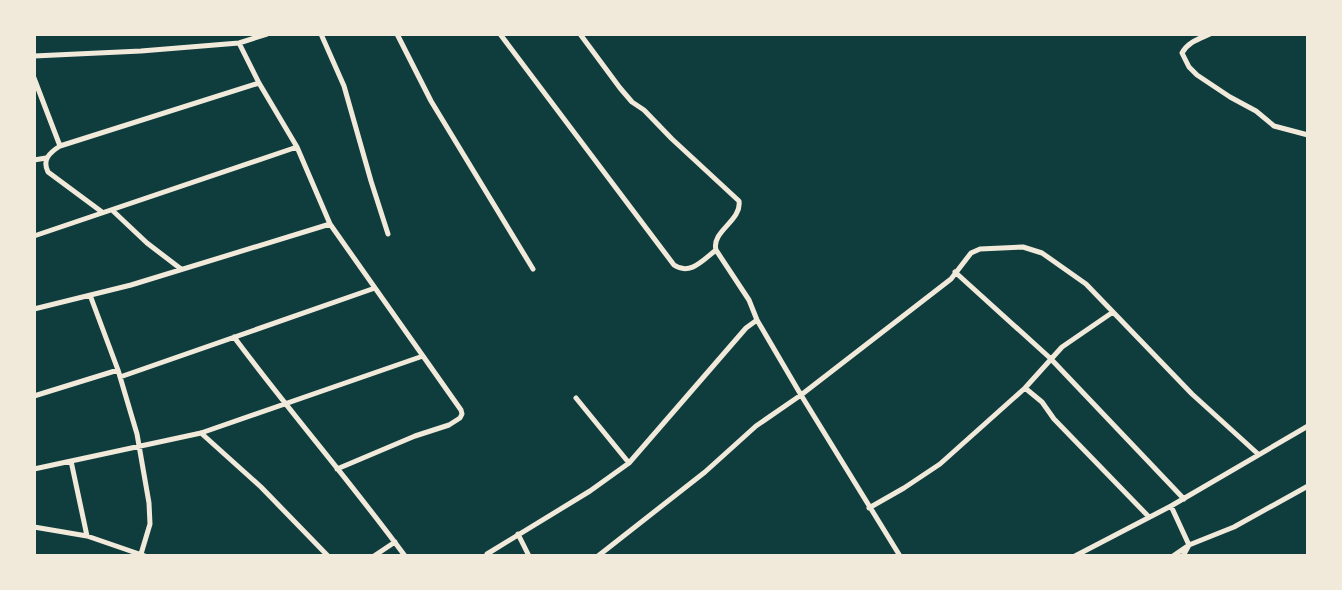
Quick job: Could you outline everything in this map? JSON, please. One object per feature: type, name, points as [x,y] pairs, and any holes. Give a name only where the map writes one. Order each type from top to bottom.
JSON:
[{"type":"street","points":[[34,56],[239,43],[267,34]]},
{"type":"street","points":[[321,34],[344,86],[388,234]]},
{"type":"street","points":[[397,34],[431,101],[533,269]]},
{"type":"street","points":[[500,34],[674,265],[681,270],[687,269],[695,266],[716,250]]},
{"type":"street","points":[[580,34],[632,102],[644,110],[739,201],[740,207],[734,219],[714,243],[716,250],[749,300],[801,395],[900,555]]},
{"type":"street","points":[[1210,34],[1192,42],[1185,48],[1182,53],[1189,67],[1214,86],[1256,111],[1274,126],[1308,135]]},
{"type":"street","points":[[239,43],[259,83],[297,147],[330,224],[462,414],[449,425],[415,436],[337,469]]},
{"type":"street","points":[[34,78],[60,146]]},
{"type":"street","points":[[102,212],[48,172],[45,166],[46,158],[51,152],[60,146],[259,83]]},
{"type":"street","points":[[34,236],[297,147]]},
{"type":"street","points":[[34,160],[46,158]]},
{"type":"street","points":[[112,210],[147,243],[182,270]]},
{"type":"street","points":[[34,309],[182,270],[330,224]]},
{"type":"street","points":[[598,555],[705,472],[756,426],[801,395],[951,279],[971,253],[980,249],[1023,247],[1042,253],[1058,263],[1086,284],[1192,394],[1258,454]]},
{"type":"street","points":[[955,272],[1050,358],[1184,499]]},
{"type":"street","points":[[120,377],[375,288]]},
{"type":"street","points":[[34,528],[87,536],[143,555],[150,524],[149,503],[137,434],[118,370],[90,295]]},
{"type":"street","points":[[869,508],[940,464],[1025,388],[1062,347],[1113,312]]},
{"type":"street","points":[[487,554],[590,491],[629,463],[746,328],[758,320]]},
{"type":"street","points":[[234,337],[284,404],[405,555]]},
{"type":"street","points":[[34,469],[201,433],[423,356]]},
{"type":"street","points":[[34,396],[118,370]]},
{"type":"street","points":[[1025,388],[1042,402],[1054,419],[1149,517]]},
{"type":"street","points":[[576,398],[629,463]]},
{"type":"street","points":[[1075,555],[1184,499],[1308,426]]},
{"type":"street","points":[[201,433],[261,487],[328,555]]},
{"type":"street","points":[[71,462],[87,536]]},
{"type":"street","points":[[1173,555],[1189,545],[1234,526],[1308,486]]},
{"type":"street","points":[[1171,506],[1189,545]]},
{"type":"street","points":[[519,534],[529,555]]},
{"type":"street","points":[[374,555],[395,542]]},
{"type":"street","points":[[1183,555],[1189,545]]}]
